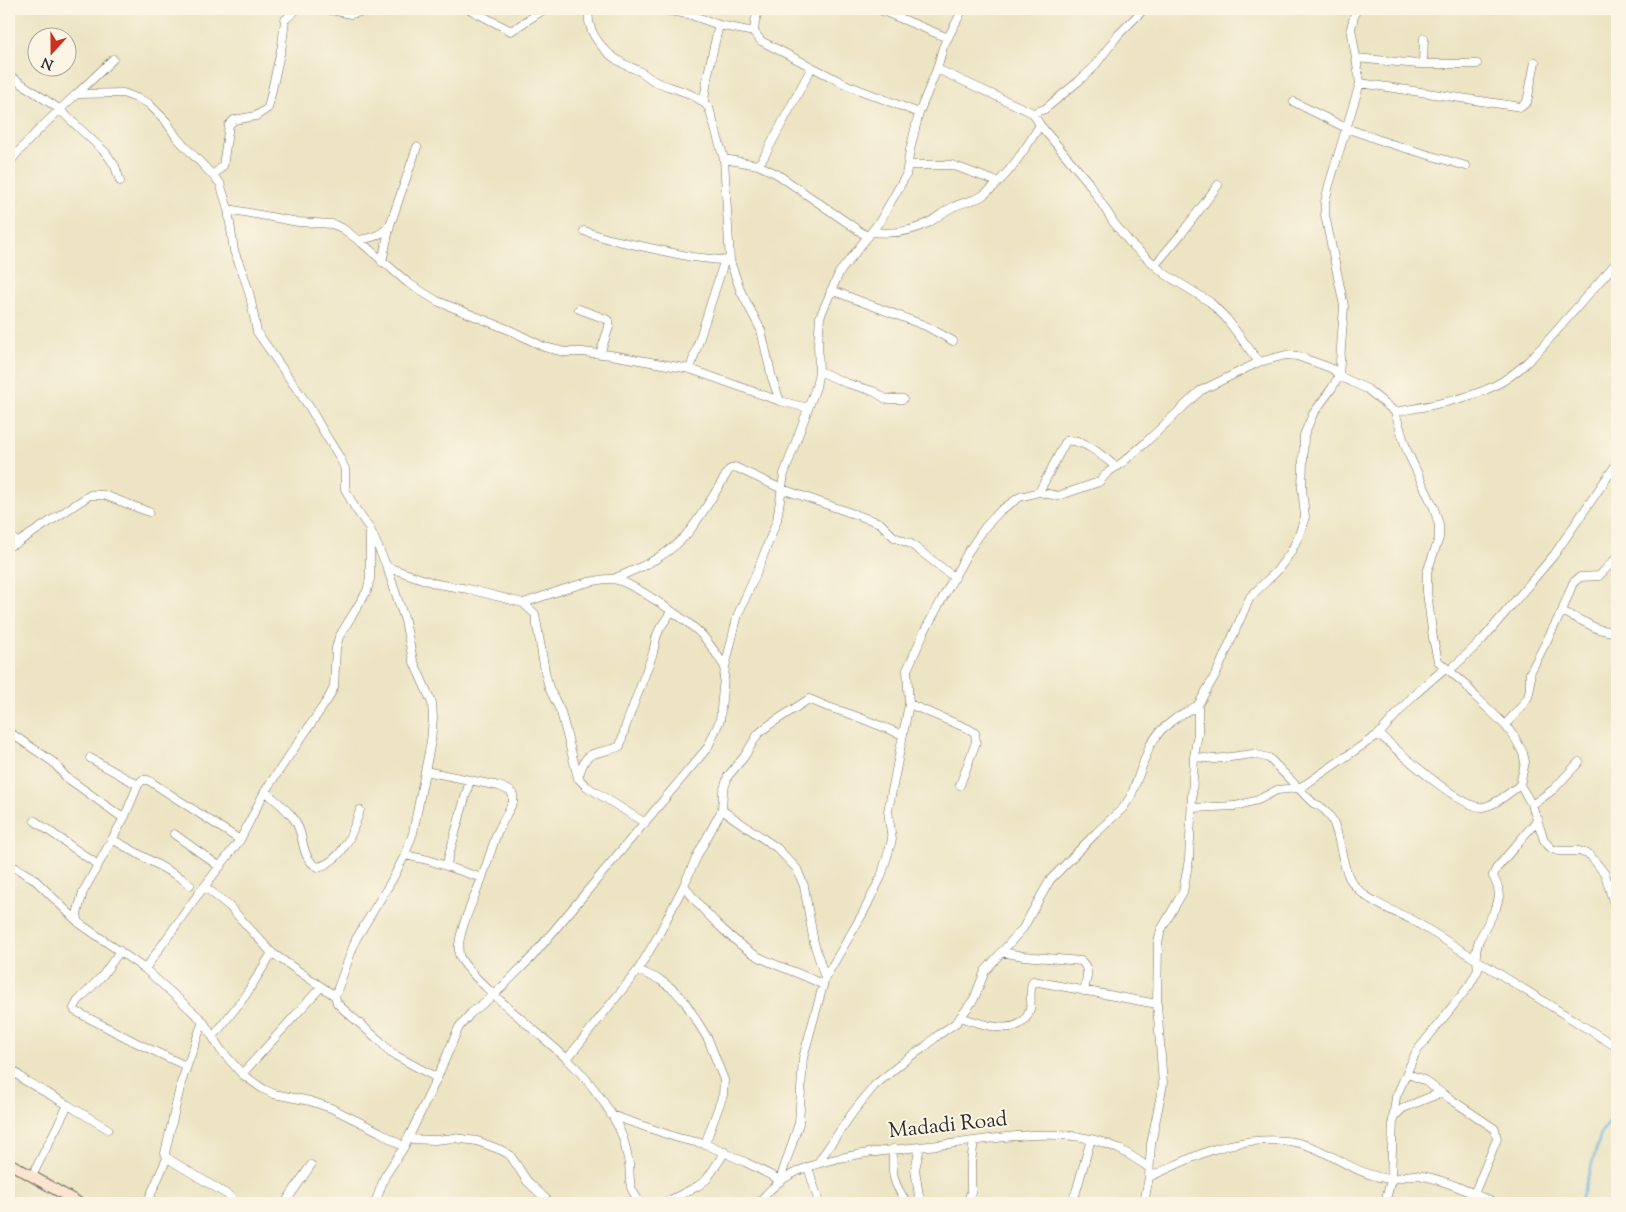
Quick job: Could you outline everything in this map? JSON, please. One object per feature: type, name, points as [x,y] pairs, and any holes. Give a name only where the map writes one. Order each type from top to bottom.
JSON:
[{"type":"main road","points":[[9,1163],[78,1203]]},
{"type":"street","points":[[213,175],[224,166],[228,125],[234,120],[256,116],[268,108],[282,45],[285,20],[297,9]]},
{"type":"street","points":[[326,9],[351,14],[373,9]]},
{"type":"street","points":[[468,9],[511,31],[545,9]]},
{"type":"street","points":[[589,9],[591,30],[603,48],[612,57],[651,79],[684,92],[704,103],[709,108],[724,158],[727,262],[690,369]]},
{"type":"street","points":[[657,9],[702,18],[719,25],[754,32],[761,41],[866,94],[919,113]]},
{"type":"street","points":[[702,9],[702,18]]},
{"type":"street","points":[[754,32],[759,9]]},
{"type":"street","points":[[878,9],[948,38]]},
{"type":"street","points":[[375,1203],[385,1176],[404,1147],[459,1027],[531,958],[708,747],[720,720],[725,667],[738,614],[777,520],[784,474],[816,387],[820,371],[818,344],[820,317],[839,273],[880,221],[906,175],[919,113],[943,47],[963,9]]},
{"type":"street","points":[[1033,113],[1045,109],[1093,68],[1118,34],[1144,9]]},
{"type":"street","points":[[817,1164],[853,1112],[875,1085],[957,1022],[974,1000],[985,971],[1023,928],[1050,880],[1123,808],[1131,796],[1150,745],[1162,730],[1176,718],[1198,705],[1218,672],[1250,597],[1281,567],[1299,535],[1305,517],[1302,488],[1304,435],[1313,414],[1339,376],[1344,306],[1325,215],[1325,202],[1360,83],[1350,28],[1356,9]]},
{"type":"street","points":[[704,103],[705,85],[719,25]]},
{"type":"street","points":[[1423,63],[1424,38]]},
{"type":"street","points":[[9,162],[59,109],[78,94],[113,58]]},
{"type":"street","points":[[1356,58],[1377,61],[1477,64]]},
{"type":"street","points":[[1360,83],[1521,107],[1527,102],[1535,62]]},
{"type":"street","points":[[758,165],[764,158],[812,67]]},
{"type":"street","points":[[936,69],[1033,113],[1040,125],[1088,182],[1114,223],[1131,244],[1155,265],[1210,302],[1226,318],[1260,362]]},
{"type":"street","points":[[9,75],[59,109],[106,153],[115,166],[120,181]]},
{"type":"street","points":[[78,94],[123,93],[148,103],[166,121],[177,138],[220,183],[228,209],[234,251],[250,296],[256,332],[310,408],[340,458],[345,469],[345,489],[348,497],[370,529],[387,567],[405,621],[413,660],[432,703],[431,741],[413,833],[405,855],[392,880],[356,939],[334,996]]},
{"type":"street","points":[[1294,102],[1346,128],[1388,143],[1466,166]]},
{"type":"street","points":[[724,158],[758,165],[777,174],[870,234],[895,232],[912,229],[927,223],[953,206],[980,197],[998,182],[1028,146],[1040,125]]},
{"type":"street","points":[[382,262],[390,225],[417,147]]},
{"type":"street","points":[[908,165],[952,165],[998,182]]},
{"type":"street","points":[[1155,265],[1218,185]]},
{"type":"street","points":[[228,209],[298,222],[332,224],[342,228],[408,283],[437,301],[496,324],[544,348],[565,352],[600,354],[690,369],[780,401],[808,408]]},
{"type":"street","points":[[358,240],[372,238],[385,231],[390,225]]},
{"type":"street","points":[[584,231],[609,240],[727,262]]},
{"type":"street","points":[[727,262],[761,330],[768,362],[780,401]]},
{"type":"street","points":[[1395,412],[1437,404],[1463,396],[1494,386],[1512,375],[1534,357],[1617,262]]},
{"type":"street","points":[[832,290],[926,326],[953,341]]},
{"type":"street","points":[[579,309],[606,318],[608,321],[609,327],[600,354]]},
{"type":"street","points":[[611,1115],[678,1138],[705,1144],[780,1180],[799,1123],[803,1058],[824,981],[862,915],[881,876],[892,840],[888,811],[909,704],[906,670],[924,632],[968,552],[1001,510],[1020,497],[1039,492],[1058,496],[1099,482],[1144,444],[1200,391],[1260,362],[1286,355],[1297,356],[1328,367],[1339,376],[1367,389],[1395,412],[1406,451],[1434,508],[1439,525],[1439,538],[1427,572],[1427,592],[1438,661],[1466,684],[1476,697],[1505,725],[1523,753],[1525,762],[1520,785],[1532,805],[1544,840],[1552,849],[1579,851],[1590,855],[1605,874],[1613,901],[1617,906]]},
{"type":"street","points":[[820,371],[846,384],[873,391],[886,399],[903,399]]},
{"type":"street","points":[[1039,492],[1066,441],[1071,440],[1099,452],[1116,468]]},
{"type":"street","points":[[1192,808],[1236,806],[1258,800],[1277,790],[1298,788],[1379,734],[1413,696],[1482,640],[1554,555],[1617,463]]},
{"type":"street","points":[[523,603],[574,587],[613,579],[636,570],[658,558],[678,543],[690,530],[729,470],[735,467],[782,489],[880,523],[894,537],[911,544],[954,578]]},
{"type":"street","points":[[9,534],[13,544],[90,495],[104,495],[149,512]]},
{"type":"street","points":[[145,969],[191,904],[240,840],[265,791],[328,699],[334,687],[336,648],[339,637],[367,591],[370,579],[370,529]]},
{"type":"street","points":[[1505,725],[1528,697],[1530,673],[1576,579],[1600,576],[1617,557]]},
{"type":"street","points":[[387,567],[437,584],[468,589],[523,603],[535,614],[549,688],[561,712],[578,778],[581,783],[645,823]]},
{"type":"street","points":[[613,579],[629,585],[672,612],[699,632],[725,667]]},
{"type":"street","points":[[1562,611],[1598,629],[1617,633]]},
{"type":"street","points":[[578,778],[584,762],[590,756],[613,750],[620,746],[653,653],[656,638],[660,628],[672,612]]},
{"type":"street","points":[[568,1059],[638,970],[657,938],[722,810],[723,792],[728,776],[744,757],[758,734],[809,699],[903,735]]},
{"type":"street","points":[[909,704],[975,733],[976,742],[960,785]]},
{"type":"street","points":[[1144,1203],[1149,1177],[1148,1167],[1151,1144],[1163,1084],[1158,1004],[1158,943],[1161,930],[1183,892],[1189,859],[1194,757],[1198,733],[1198,705]]},
{"type":"street","points":[[9,732],[53,762],[66,777],[123,818]]},
{"type":"street","points":[[1379,734],[1425,776],[1471,805],[1482,807],[1492,804],[1520,785]]},
{"type":"street","points":[[1194,757],[1215,759],[1253,754],[1269,758],[1313,802],[1322,806],[1333,820],[1350,878],[1357,888],[1385,907],[1410,919],[1617,1046]]},
{"type":"street","points":[[90,758],[138,785]]},
{"type":"street","points":[[1532,805],[1554,789],[1579,762]]},
{"type":"street","points":[[425,771],[499,786],[510,791],[513,795],[513,802],[497,833],[466,920],[459,946],[459,956],[495,994],[568,1059],[591,1083],[611,1115],[624,1142],[629,1164],[630,1186],[640,1203]]},
{"type":"street","points":[[79,923],[77,914],[83,892],[142,780],[148,780],[240,840]]},
{"type":"street","points":[[446,866],[470,780]]},
{"type":"street","points":[[265,791],[294,818],[301,833],[305,855],[312,864],[318,867],[327,865],[340,852],[350,838],[360,810]]},
{"type":"street","points":[[722,810],[777,848],[797,869],[804,886],[814,943],[824,981]]},
{"type":"street","points":[[1385,1203],[1391,1180],[1393,1118],[1396,1097],[1408,1074],[1416,1052],[1469,986],[1478,970],[1476,951],[1479,940],[1496,908],[1499,897],[1498,887],[1493,876],[1496,869],[1538,819]]},
{"type":"street","points":[[35,821],[98,865]]},
{"type":"street","points":[[174,834],[220,867]]},
{"type":"street","points":[[112,839],[182,878],[190,885]]},
{"type":"street","points":[[405,855],[482,878]]},
{"type":"street","points":[[9,864],[33,878],[79,923],[145,969],[203,1021],[220,1049],[242,1074],[263,1089],[274,1094],[310,1100],[330,1108],[380,1132],[404,1147]]},
{"type":"street","points":[[684,885],[690,894],[726,932],[756,956],[783,969],[824,981]]},
{"type":"street","points":[[205,887],[228,906],[272,953],[334,996],[337,1003],[343,1009],[391,1053],[437,1078]]},
{"type":"street","points":[[120,951],[103,975],[78,1001],[74,1008],[76,1011],[186,1066]]},
{"type":"street","points":[[1001,952],[1023,956],[1081,961],[1088,971],[1084,992]]},
{"type":"street","points":[[213,1036],[245,996],[272,953]]},
{"type":"street","points":[[638,970],[660,980],[674,990],[685,1002],[708,1039],[724,1080],[723,1095],[705,1144]]},
{"type":"street","points":[[960,1017],[985,1025],[1009,1028],[1023,1023],[1030,1010],[1029,990],[1033,981],[1084,992],[1158,1004]]},
{"type":"street","points":[[242,1074],[321,987]]},
{"type":"street","points":[[203,1021],[186,1066],[165,1153],[167,1158],[231,1198]]},
{"type":"street","points":[[9,1067],[24,1080],[108,1129]]},
{"type":"street","points":[[1408,1074],[1424,1080],[1495,1129],[1497,1138],[1474,1194]]},
{"type":"street","points":[[1393,1118],[1403,1108],[1438,1094],[1443,1094]]},
{"type":"street","points":[[32,1176],[68,1105]]},
{"type":"street","name":"Madadi Road","points":[[763,1202],[780,1180],[817,1164],[865,1152],[974,1141],[1060,1135],[1091,1139],[1121,1149],[1148,1167]]},
{"type":"street","points":[[407,1139],[435,1140],[454,1138],[477,1141],[501,1150],[510,1155],[527,1181],[550,1203]]},
{"type":"street","points":[[1071,1203],[1091,1139]]},
{"type":"street","points":[[1149,1177],[1216,1148],[1263,1140],[1288,1141],[1308,1145],[1331,1155],[1358,1171],[1391,1180],[1416,1175],[1436,1180],[1494,1203]]},
{"type":"street","points":[[968,1203],[971,1192],[971,1162],[974,1141]]},
{"type":"street","points":[[920,1147],[915,1170],[920,1203]]},
{"type":"street","points":[[893,1149],[892,1174],[897,1189],[907,1203]]},
{"type":"street","points":[[664,1203],[698,1186],[707,1179],[725,1152]]},
{"type":"street","points":[[147,1203],[167,1158]]},
{"type":"street","points":[[284,1203],[311,1165]]},
{"type":"street","points":[[808,1167],[819,1203]]},
{"type":"waterway","points":[[1580,1203],[1601,1134],[1617,1111]]}]
